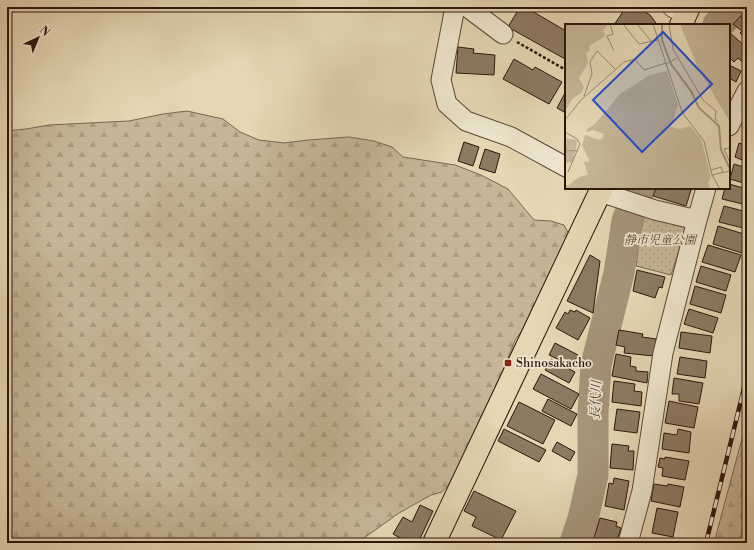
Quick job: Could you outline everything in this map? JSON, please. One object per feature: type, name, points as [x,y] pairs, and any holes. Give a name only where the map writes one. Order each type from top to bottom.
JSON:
[{"type":"main road","points":[[434,543],[606,193]]},
{"type":"street","points":[[455,7],[441,80],[447,104],[466,121],[510,137],[565,166]]},
{"type":"street","points":[[467,7],[503,34]]},
{"type":"street","points":[[730,124],[747,91]]},
{"type":"street","points":[[628,543],[642,491],[663,353],[706,189]]},
{"type":"street","points":[[606,193],[655,210],[697,220]]},
{"type":"path","points":[[503,34],[565,69]]},
{"type":"green space","points":[[187,111],[223,119],[240,132],[259,140],[284,143],[349,137],[374,141],[392,147],[403,157],[455,165],[481,175],[508,189],[534,220],[551,221],[564,225],[570,236],[528,323],[515,340],[488,410],[450,483],[442,492],[431,495],[399,513],[357,543],[7,543],[7,131],[49,125],[129,121]]},
{"type":"green space","name":"静市児童公園","points":[[645,214],[687,225],[671,275],[636,266],[640,234]]},
{"type":"green space","points":[[747,420],[747,543],[714,543]]},
{"type":"building","points":[[520,7],[525,7],[565,30],[565,59],[508,27]]},
{"type":"building","points":[[626,7],[632,7],[635,10],[642,10],[650,15],[656,23],[656,24],[615,24]]},
{"type":"building","points":[[742,15],[747,19],[747,40],[740,33],[742,31],[733,24]]},
{"type":"building","points":[[730,33],[747,48],[747,61],[745,64],[738,58],[734,62],[730,58]]},
{"type":"building","points":[[458,47],[474,49],[473,53],[495,55],[494,75],[456,73]]},
{"type":"building","points":[[514,59],[533,70],[535,67],[562,82],[549,104],[503,79]]},
{"type":"building","points":[[730,66],[741,71],[736,82],[731,79],[730,81]]},
{"type":"building","points":[[565,93],[565,112],[557,108]]},
{"type":"building","points":[[464,142],[479,147],[473,166],[458,161]]},
{"type":"building","points":[[739,143],[747,146],[747,162],[735,157]]},
{"type":"building","points":[[485,149],[500,154],[495,173],[479,168]]},
{"type":"building","points":[[734,164],[747,168],[747,184],[730,179]]},
{"type":"building","points":[[730,184],[747,189],[747,205],[722,199],[725,189],[730,189]]},
{"type":"building","points":[[656,189],[691,190],[686,206],[653,196]]},
{"type":"building","points":[[724,206],[747,212],[747,229],[719,222]]},
{"type":"building","points":[[718,226],[747,235],[742,253],[713,244]]},
{"type":"building","points":[[708,245],[741,255],[735,272],[702,262]]},
{"type":"building","points":[[590,255],[600,261],[593,313],[567,301]]},
{"type":"building","points":[[701,266],[731,275],[726,291],[696,282]]},
{"type":"building","points":[[637,270],[665,277],[662,288],[659,287],[655,298],[633,291]]},
{"type":"building","points":[[695,286],[726,295],[721,313],[690,304]]},
{"type":"building","points":[[689,309],[718,318],[713,333],[684,324]]},
{"type":"building","points":[[570,310],[575,312],[576,310],[590,318],[578,340],[556,328],[565,312],[568,314]]},
{"type":"building","points":[[619,330],[643,334],[642,337],[656,339],[654,356],[624,353],[625,347],[616,345]]},
{"type":"building","points":[[681,332],[712,336],[710,353],[679,348]]},
{"type":"building","points":[[555,343],[578,355],[572,366],[549,355]]},
{"type":"building","points":[[616,354],[631,357],[630,366],[636,367],[636,371],[648,372],[647,383],[612,376]]},
{"type":"building","points":[[680,357],[707,361],[705,378],[677,374]]},
{"type":"building","points":[[551,359],[575,372],[569,383],[545,370]]},
{"type":"building","points":[[541,374],[579,394],[571,409],[533,389]]},
{"type":"building","points":[[674,378],[703,383],[699,404],[679,401],[679,394],[672,394]]},
{"type":"building","points":[[614,381],[635,384],[634,391],[642,392],[641,406],[612,402]]},
{"type":"building","points":[[548,399],[577,414],[571,426],[542,411]]},
{"type":"building","points":[[669,401],[698,407],[694,428],[665,423]]},
{"type":"building","points":[[519,402],[555,420],[543,444],[507,426]]},
{"type":"building","points":[[617,409],[640,412],[637,433],[614,430]]},
{"type":"building","points":[[504,429],[546,450],[539,462],[498,441]]},
{"type":"building","points":[[678,429],[691,432],[689,453],[662,449],[664,433],[677,435]]},
{"type":"building","points":[[557,442],[575,452],[570,461],[552,451]]},
{"type":"building","points":[[612,444],[629,446],[628,451],[634,451],[633,470],[610,468]]},
{"type":"building","points":[[665,457],[689,461],[685,480],[662,476],[663,468],[658,467],[660,458],[665,459]]},
{"type":"building","points":[[614,478],[629,481],[624,510],[605,506],[609,483],[613,484]]},
{"type":"building","points":[[654,484],[667,486],[668,484],[684,487],[680,507],[651,501]]},
{"type":"building","points":[[474,491],[516,511],[501,540],[472,526],[476,517],[464,511]]},
{"type":"building","points":[[420,505],[433,511],[418,543],[409,543],[393,534],[403,517],[412,522]]},
{"type":"building","points":[[657,508],[678,512],[673,537],[652,533]]},
{"type":"building","points":[[600,518],[617,522],[616,526],[621,528],[616,543],[598,543],[593,541]]},
{"type":"building","points":[[359,539],[377,543],[358,543]]},
{"type":"waterway","name":"長代川","points":[[719,24],[735,7]]},
{"type":"waterway","name":"長代川","points":[[575,543],[583,519],[593,475],[593,413],[596,365],[619,273],[627,221],[640,189]]},
{"type":"railway","points":[[706,543],[747,376]]},
{"type":"place","name":"Shinosakacho","points":[[508,363]]}]
